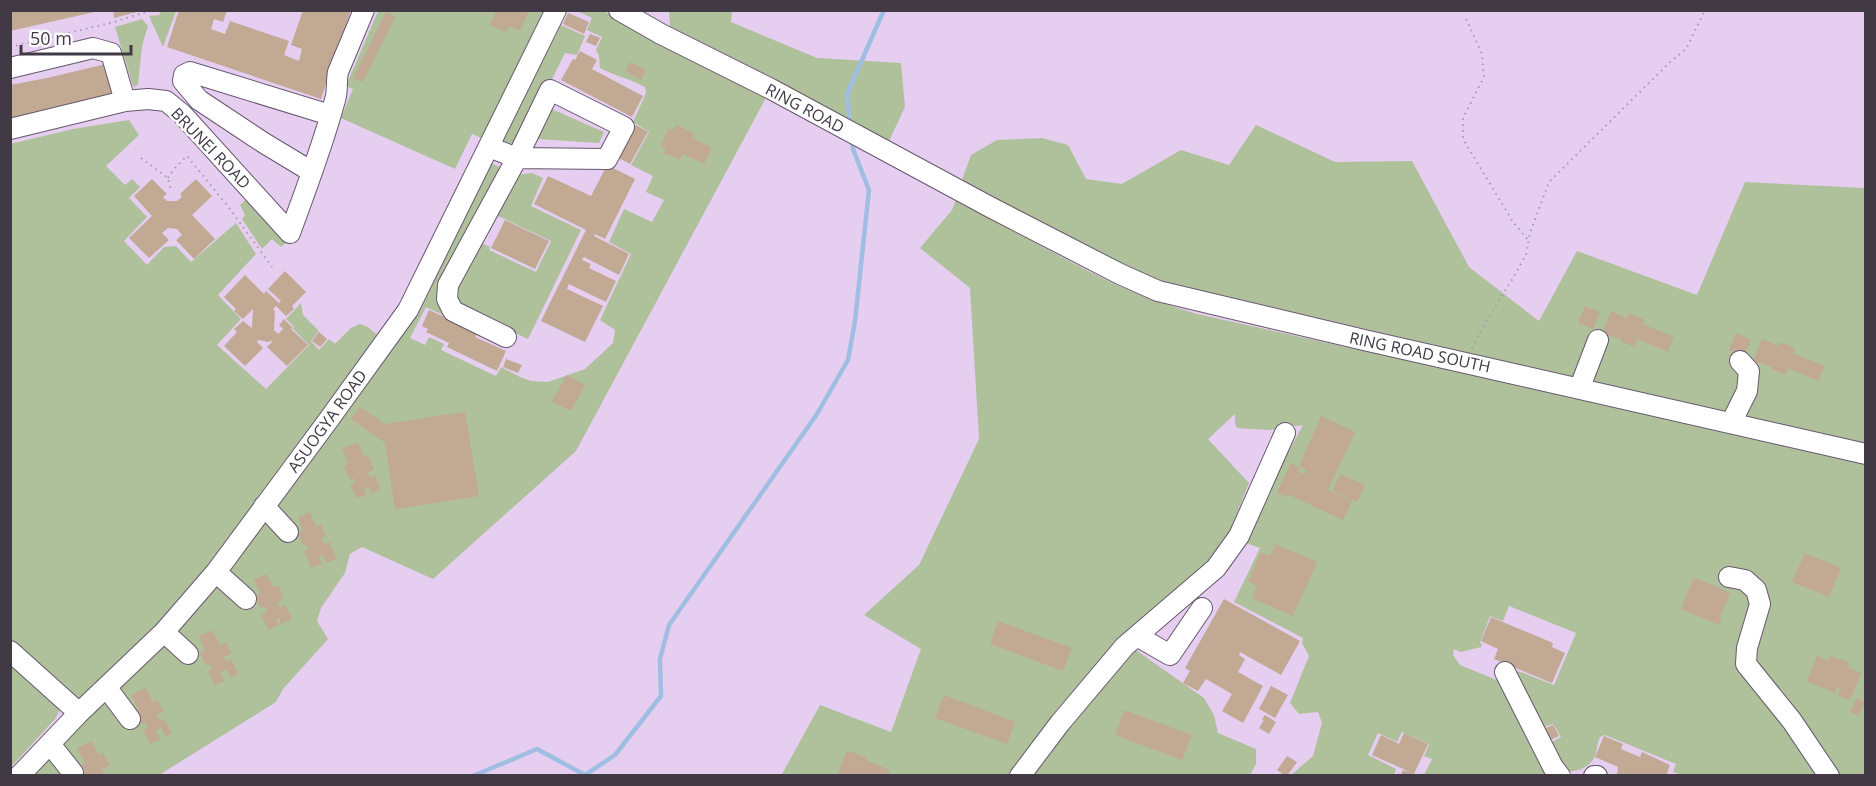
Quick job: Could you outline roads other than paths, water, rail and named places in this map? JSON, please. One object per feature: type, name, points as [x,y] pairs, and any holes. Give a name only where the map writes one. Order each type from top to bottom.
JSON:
[{"type":"street","points":[[330,115],[190,72],[184,75],[183,81],[200,100],[312,172],[337,97],[338,72],[364,10]]},
{"type":"street","name":"ASUOGYA ROAD","points":[[19,776],[79,713],[164,632],[216,572],[408,310],[556,10]]},
{"type":"street","name":"RING ROAD","points":[[619,10],[990,207]]},
{"type":"street","points":[[10,68],[93,48],[111,53],[125,101]]},
{"type":"street","points":[[489,147],[517,158],[607,159],[624,127],[550,90],[517,158],[448,285],[447,299],[453,310],[506,337]]},
{"type":"street","name":"BRUNEI ROAD","points":[[10,129],[125,101],[148,99],[166,101],[189,122],[290,232],[312,172]]},
{"type":"street","name":"RING ROAD SOUTH","points":[[990,207],[1158,291],[1866,454]]},
{"type":"street","points":[[1580,387],[1598,340]]},
{"type":"street","points":[[1731,423],[1747,391],[1749,371],[1740,361]]},
{"type":"street","points":[[1020,776],[1125,646],[1216,568],[1239,536],[1285,433]]},
{"type":"street","points":[[264,506],[288,532]]},
{"type":"street","points":[[216,572],[246,599]]},
{"type":"street","points":[[1729,578],[1744,580],[1756,590],[1760,604],[1747,648],[1746,664],[1792,721],[1829,776]]},
{"type":"street","points":[[1137,636],[1170,655],[1202,608]]},
{"type":"street","points":[[164,632],[188,654]]},
{"type":"street","points":[[10,651],[79,713]]},
{"type":"street","points":[[1505,672],[1553,767],[1560,776]]},
{"type":"street","points":[[107,688],[130,719]]},
{"type":"street","points":[[50,744],[73,773]]},
{"type":"waterway","points":[[850,125],[847,94],[884,10]]},
{"type":"waterway","points":[[473,776],[537,749],[585,775],[615,755],[661,696],[660,659],[669,625],[817,414],[848,360],[855,321],[869,190],[853,149],[852,140]]}]
